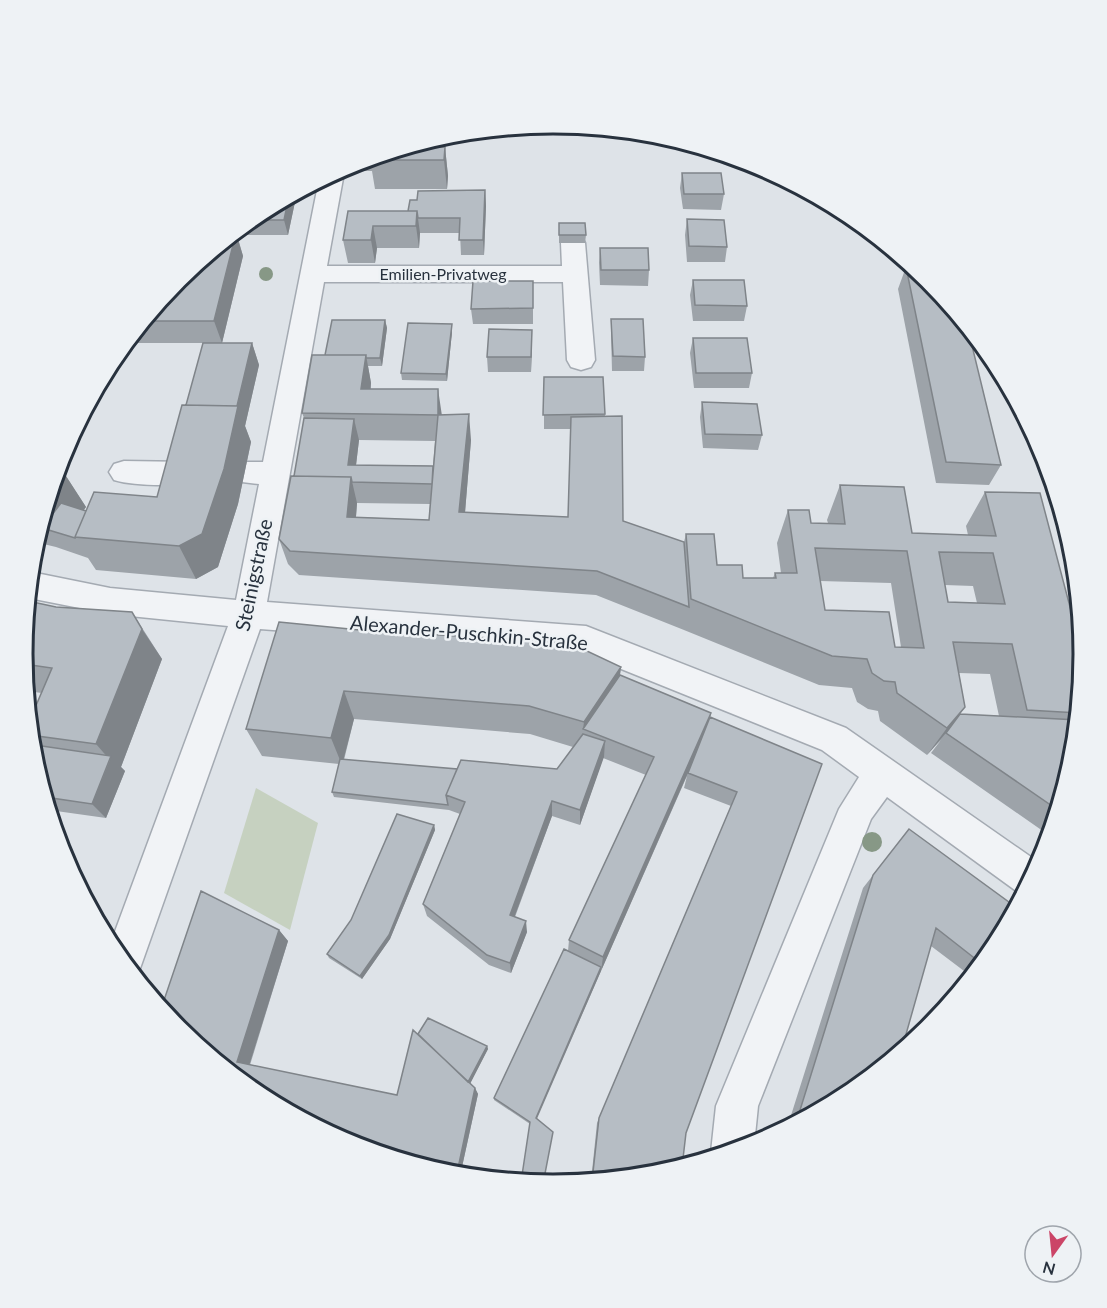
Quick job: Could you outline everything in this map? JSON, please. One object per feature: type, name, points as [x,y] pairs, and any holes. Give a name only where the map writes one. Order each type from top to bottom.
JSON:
[{"type":"street","name":"Steinigstraße","points":[[127,952],[249,614],[330,184]]},
{"type":"street","points":[[573,243],[581,360]]},
{"type":"street","name":"Emilien-Privatweg","points":[[311,274],[575,274]]},
{"type":"street","points":[[124,472],[189,473]]},
{"type":"street","points":[[244,473],[275,473]]},
{"type":"street","name":"Alexander-Puschkin-Straße","points":[[37,587],[110,601],[586,640],[834,739],[1024,874]]},
{"type":"street","points":[[733,1142],[737,1106],[857,809],[883,772]]},
{"type":"green space","points":[[256,788],[318,823],[290,930],[224,893]]},
{"type":"building","points":[[445,147],[444,160],[389,160],[419,151]]},
{"type":"building","points":[[682,173],[721,173],[724,194],[684,194]]},
{"type":"building","points":[[485,190],[483,240],[459,240],[460,218],[418,218],[417,211],[408,211],[410,200],[417,200],[418,191]]},
{"type":"building","points":[[287,207],[284,220],[266,220]]},
{"type":"building","points":[[348,211],[417,211],[416,226],[373,226],[371,240],[343,240]]},
{"type":"building","points":[[687,219],[724,220],[727,247],[689,246]]},
{"type":"building","points":[[559,223],[585,223],[586,235],[559,235]]},
{"type":"building","points":[[233,244],[214,321],[154,321],[185,286]]},
{"type":"building","points":[[600,248],[648,248],[649,270],[601,270]]},
{"type":"building","points":[[907,272],[945,311],[972,345],[1001,465],[946,462]]},
{"type":"building","points":[[693,280],[744,280],[747,306],[695,305]]},
{"type":"building","points":[[473,281],[533,281],[533,308],[471,309]]},
{"type":"building","points":[[611,319],[643,319],[645,357],[613,356]]},
{"type":"building","points":[[332,320],[385,320],[380,358],[366,358],[366,355],[325,355]]},
{"type":"building","points":[[408,323],[452,324],[446,374],[401,373]]},
{"type":"building","points":[[489,329],[532,330],[531,357],[487,357]]},
{"type":"building","points":[[693,338],[747,338],[752,373],[696,373]]},
{"type":"building","points":[[203,343],[252,343],[237,406],[186,405]]},
{"type":"building","points":[[312,355],[366,355],[361,389],[438,389],[438,415],[302,413]]},
{"type":"building","points":[[544,377],[603,377],[605,414],[543,415]]},
{"type":"building","points":[[702,402],[757,404],[762,435],[705,434]]},
{"type":"building","points":[[182,405],[238,406],[224,469],[202,534],[179,546],[75,537],[94,492],[157,497]]},
{"type":"building","points":[[469,414],[459,512],[568,517],[571,417],[622,416],[623,521],[684,542],[689,607],[597,571],[290,551],[279,539],[291,476],[351,477],[347,517],[429,520],[438,415]]},
{"type":"building","points":[[304,418],[354,419],[348,465],[433,466],[432,484],[352,482],[351,477],[294,476]]},
{"type":"building","points":[[840,485],[904,487],[912,533],[996,536],[985,492],[1040,493],[1073,617],[1074,654],[1071,713],[1027,710],[1012,644],[953,642],[965,707],[947,728],[897,693],[895,682],[884,681],[872,673],[867,659],[832,656],[691,599],[686,534],[714,534],[717,565],[742,565],[743,578],[776,578],[775,573],[797,573],[788,510],[809,510],[811,523],[845,524]],"holes":[[[815,548],[907,551],[924,648],[895,647],[889,612],[825,610]],[[939,552],[993,553],[1005,604],[948,602]]]},
{"type":"building","points":[[61,503],[86,511],[75,538],[48,530],[53,514]]},
{"type":"building","points":[[36,603],[56,607],[132,612],[142,629],[96,744],[40,736],[36,706],[52,668],[33,665]]},
{"type":"building","points":[[279,622],[360,630],[570,643],[621,667],[584,722],[529,706],[344,691],[331,738],[246,729]]},
{"type":"building","points":[[620,675],[711,713],[603,957],[569,940],[654,757],[583,729]]},
{"type":"building","points":[[960,714],[1070,720],[1064,756],[1051,805],[946,733]]},
{"type":"building","points":[[710,717],[822,764],[686,1133],[683,1158],[621,1170],[593,1173],[599,1118],[737,792],[688,773]]},
{"type":"building","points":[[583,734],[605,741],[580,810],[552,801],[510,915],[526,921],[510,963],[487,955],[423,904],[465,802],[446,795],[461,760],[557,769]]},
{"type":"building","points":[[41,746],[111,756],[92,804],[54,798]]},
{"type":"building","points":[[340,759],[457,769],[446,795],[448,805],[332,792]]},
{"type":"building","points":[[397,814],[434,825],[389,935],[360,976],[327,954],[351,920]]},
{"type":"building","points":[[909,829],[1010,903],[975,958],[936,928],[905,1038],[843,1087],[799,1113],[873,875]]},
{"type":"building","points":[[201,891],[279,930],[237,1062],[397,1095],[413,1030],[475,1088],[459,1165],[386,1147],[323,1121],[293,1105],[264,1087],[210,1045],[164,999]]},
{"type":"building","points":[[564,949],[601,967],[536,1118],[553,1132],[545,1174],[522,1173],[530,1122],[494,1098]]},
{"type":"building","points":[[428,1018],[487,1046],[468,1082],[418,1034]]}]
